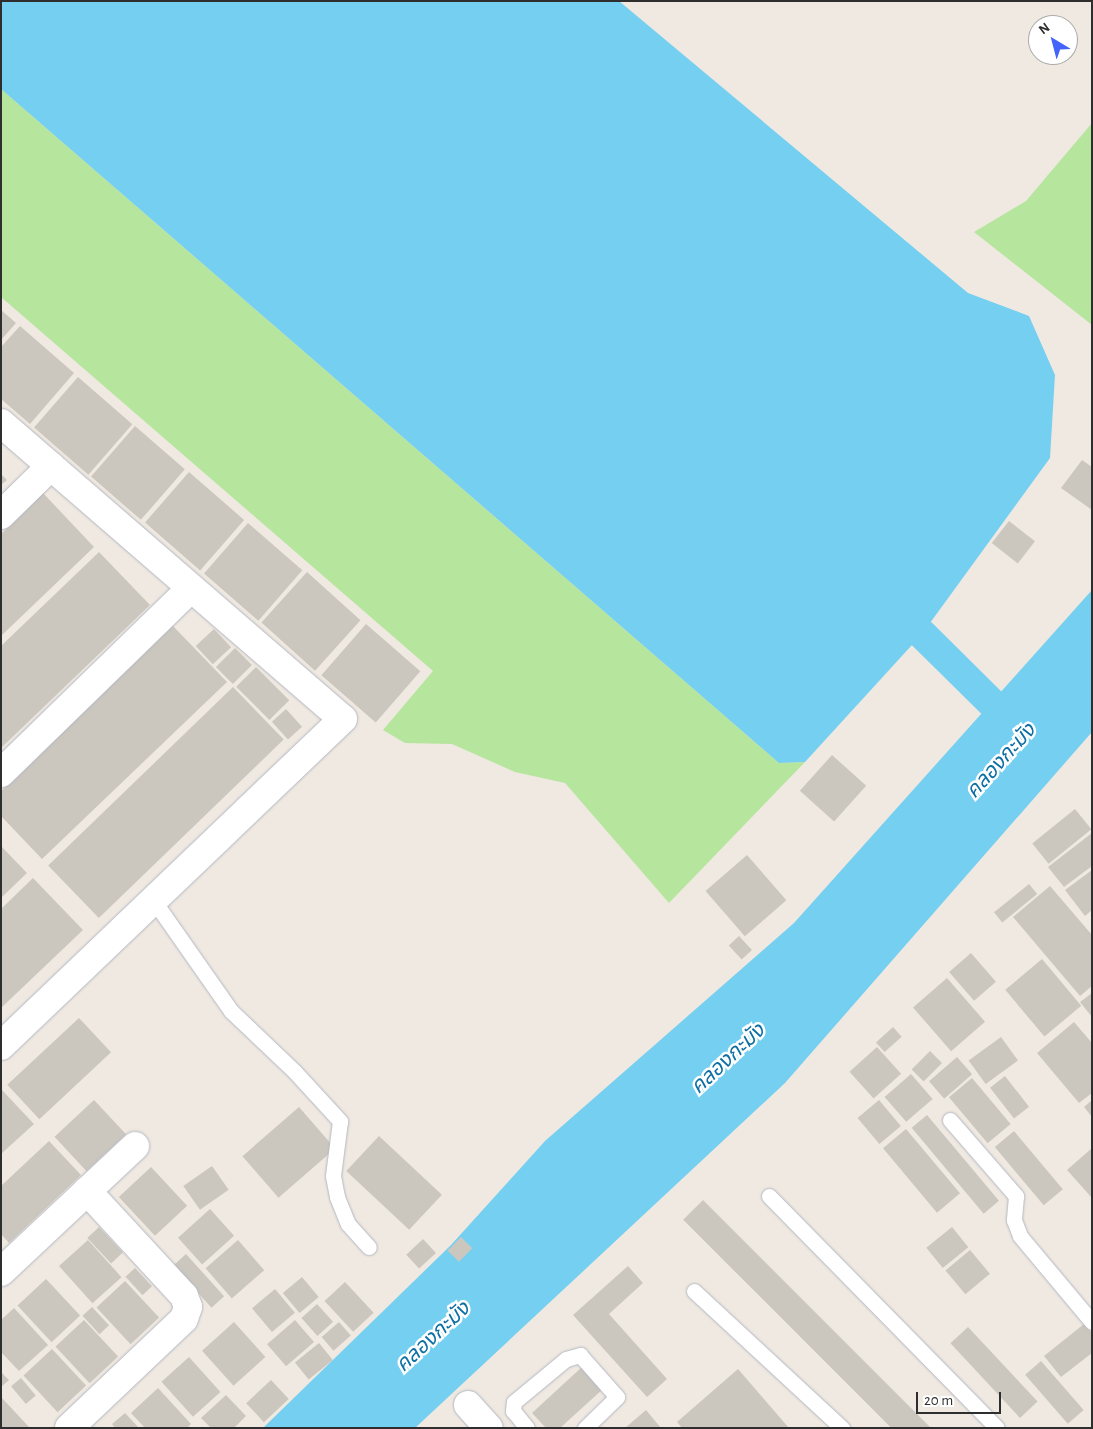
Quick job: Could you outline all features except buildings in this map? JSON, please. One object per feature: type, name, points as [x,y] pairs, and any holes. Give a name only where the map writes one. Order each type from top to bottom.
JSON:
[{"type":"street","points":[[1,423],[343,719],[1,1046]]},
{"type":"street","points":[[1,515],[51,466]]},
{"type":"street","points":[[1,774],[191,588]]},
{"type":"street","points":[[1,1272],[135,1146]]},
{"type":"street","points":[[68,1428],[184,1319],[188,1307],[184,1296],[87,1191]]},
{"type":"street","points":[[468,1404],[489,1428]]},
{"type":"lane","points":[[154,901],[231,1012],[340,1121],[333,1176],[336,1197],[348,1224],[369,1247]]},
{"type":"lane","points":[[950,1120],[1016,1196],[1014,1220],[1020,1236],[1092,1322]]},
{"type":"lane","points":[[769,1196],[996,1428]]},
{"type":"lane","points":[[694,1291],[842,1428]]},
{"type":"lane","points":[[527,1428],[513,1411],[514,1402],[566,1359],[580,1355],[618,1399],[585,1428]]},
{"type":"green space","points":[[1,89],[779,763],[805,762],[669,903],[565,783],[515,772],[452,744],[405,743],[383,730],[433,671],[1,297]]},
{"type":"green space","points":[[1092,123],[1092,325],[974,232],[1026,201]]},
{"type":"water","points":[[1,1],[619,1],[968,293],[1029,316],[1055,375],[1050,458],[922,634],[805,762],[779,763],[1,89]]},
{"type":"water","name":"คลองกะมัง","points":[[1092,590],[1092,732],[785,1083],[415,1428],[263,1428],[451,1245],[545,1141],[794,923]]},
{"type":"waterway","name":"คลองกะมัง","points":[[922,634],[1018,729]]}]
